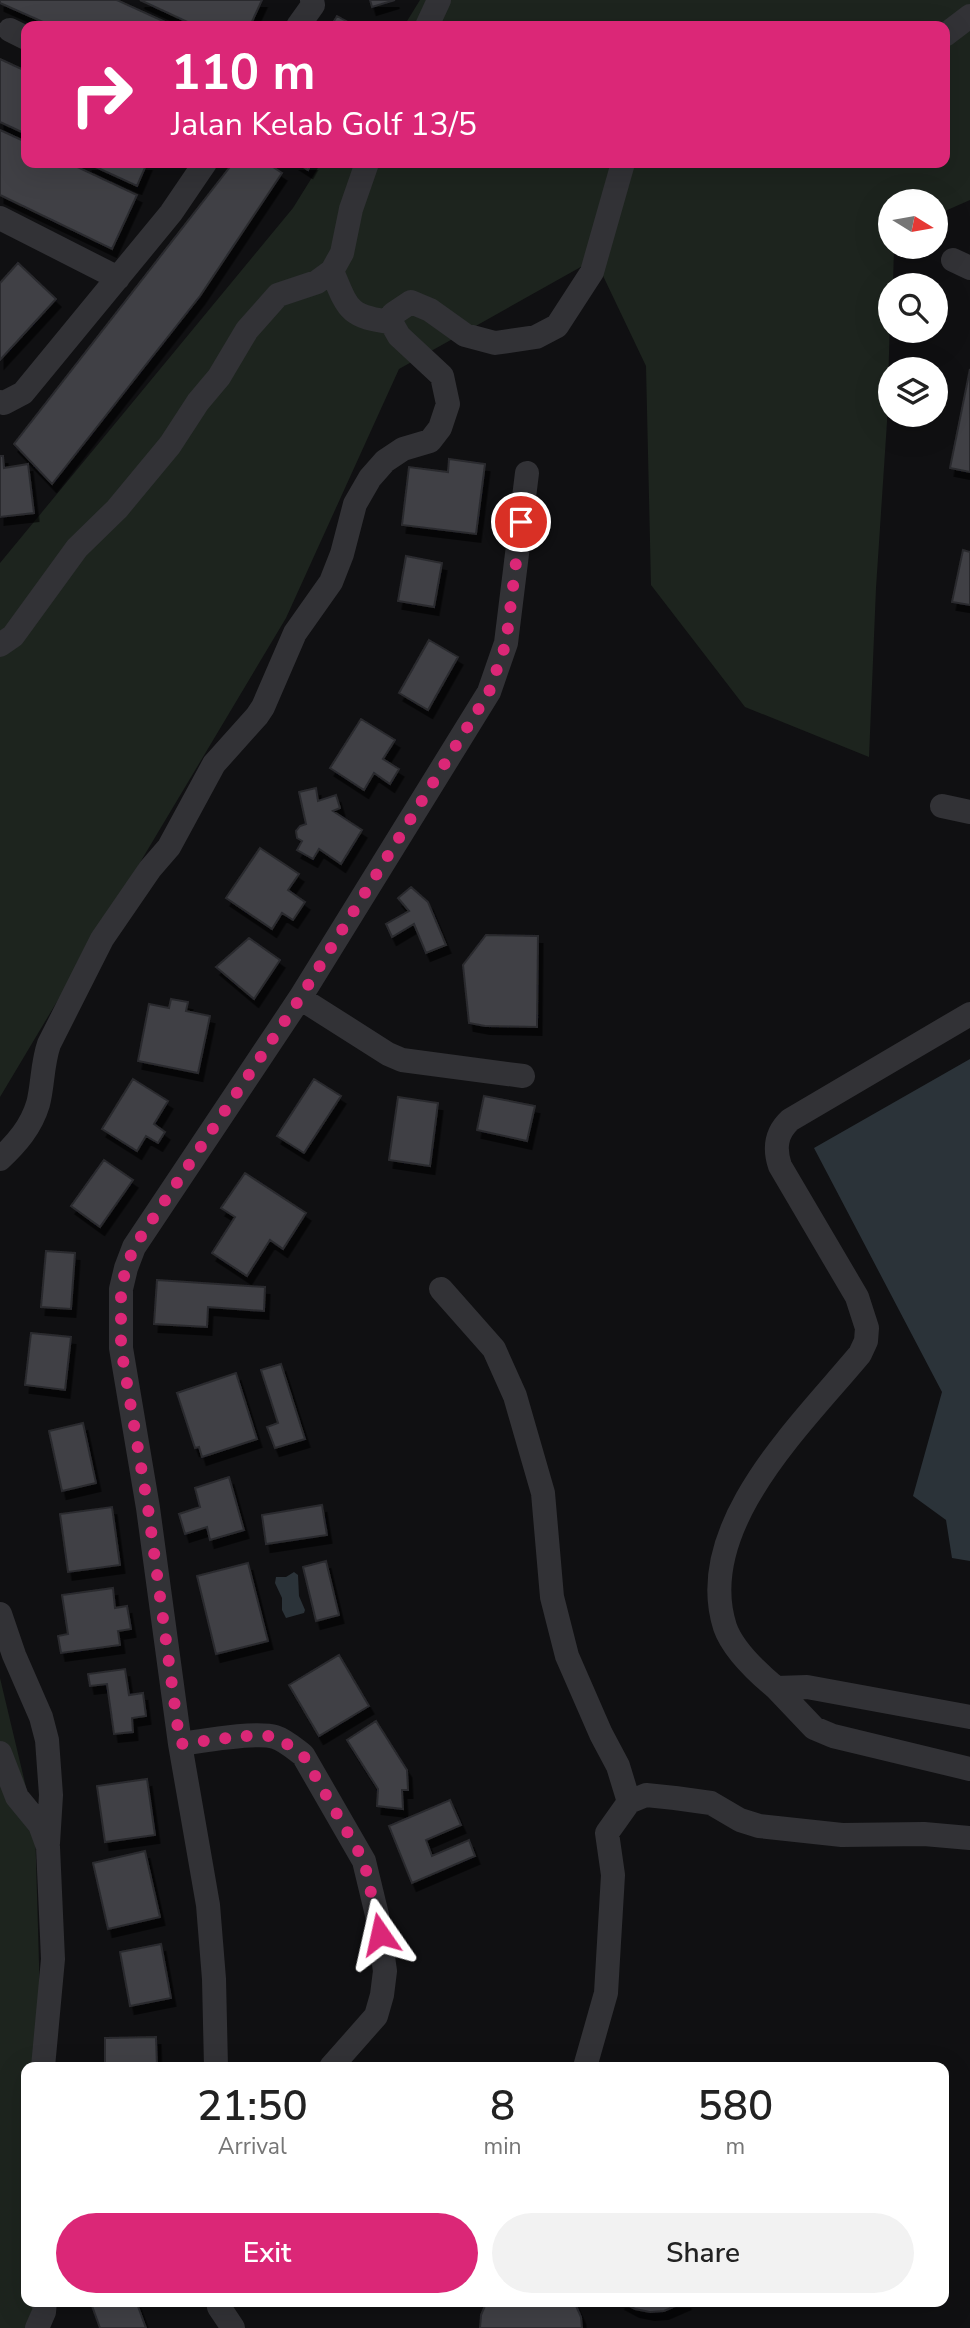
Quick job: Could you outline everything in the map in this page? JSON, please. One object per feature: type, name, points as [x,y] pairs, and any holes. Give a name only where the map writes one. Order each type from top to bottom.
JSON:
[{"type":"street","points":[[302,21],[313,5],[312,0]]},
{"type":"street","points":[[429,21],[439,0]]},
{"type":"street","points":[[950,31],[970,16]]},
{"type":"street","points":[[0,402],[4,403],[23,393],[171,213],[202,168]]},
{"type":"street","points":[[0,645],[13,636],[76,548],[117,509],[170,445],[198,402],[219,377],[247,330],[278,295],[317,282],[332,271],[342,253],[351,209],[365,168]]},
{"type":"street","points":[[0,1159],[17,1143],[29,1124],[38,1104],[48,1044],[102,939],[150,869],[169,847],[214,764],[257,716],[295,633],[331,582],[342,554],[355,504],[370,478],[385,461],[403,449],[430,441],[440,428],[448,404],[442,376],[399,336],[391,321],[393,314],[411,302],[430,310],[465,335],[495,343],[536,337],[557,326],[592,272],[622,168]]},
{"type":"street","points":[[0,218],[118,278]]},
{"type":"street","points":[[332,271],[347,305],[366,319],[391,321]]},
{"type":"street","points":[[216,2062],[214,1979],[208,1905],[180,1744],[148,1508],[121,1348],[121,1289],[134,1247],[300,998],[489,692],[506,643],[527,473]]},
{"type":"street","points":[[942,806],[970,812]]},
{"type":"street","points":[[300,998],[388,1055],[402,1060],[523,1076]]},
{"type":"street","points":[[970,1014],[782,1127],[777,1140],[776,1155],[780,1166],[857,1297],[867,1328],[866,1341],[860,1354],[779,1451],[743,1503],[719,1575],[720,1603],[726,1629],[751,1667],[776,1688],[814,1728],[833,1736],[970,1769]]},
{"type":"street","points":[[441,1289],[494,1349],[515,1396],[542,1493],[552,1597],[567,1656],[618,1766],[629,1802]]},
{"type":"street","points":[[0,1614],[41,1717],[47,1740],[51,1795],[48,1847],[53,1959],[43,2062]]},
{"type":"street","points":[[776,1688],[807,1687],[970,1717]]},
{"type":"street","points":[[180,1744],[275,1736],[303,1755],[364,1861],[377,1915],[385,1971],[382,1995],[376,2016],[335,2062]]},
{"type":"street","points":[[0,1753],[17,1797],[40,1825],[48,1847]]},
{"type":"street","points":[[586,2062],[606,1993],[613,1875],[607,1833],[629,1802],[646,1795],[675,1798],[711,1804],[740,1820],[759,1826],[830,1834],[924,1834],[970,1838]]},
{"type":"street","points":[[37,2328],[44,2307]]},
{"type":"street","points":[[219,2307],[233,2328]]},
{"type":"shaded area","points":[[420,0],[970,0],[970,200],[948,210],[948,189],[878,189],[878,259],[894,259],[893,273],[878,273],[878,343],[889,343],[889,357],[878,357],[878,427],[887,427],[869,757],[745,707],[651,585],[646,366],[595,259],[399,369],[286,618],[0,1097],[0,563],[293,208],[318,168],[950,168],[950,21],[407,21]]},
{"type":"shaded area","points":[[970,1059],[970,1561],[952,1558],[946,1520],[913,1496],[942,1392],[814,1148]]},
{"type":"shaded area","points":[[294,1572],[298,1575],[299,1596],[305,1610],[304,1613],[286,1618],[282,1610],[282,1598],[275,1583],[276,1577],[286,1577]]},
{"type":"shaded area","points":[[0,1678],[35,1825],[42,2062],[21,2062],[21,2307],[48,2307],[47,2328],[0,2328]]},
{"type":"building","points":[[0,0],[117,0],[163,21],[41,21],[0,3]]},
{"type":"building","points":[[140,0],[262,0],[252,21],[185,21]]},
{"type":"building","points":[[370,0],[395,0],[372,7]]},
{"type":"building","points":[[0,59],[21,69],[21,132],[0,122]]},
{"type":"building","points":[[0,130],[21,140],[21,168],[80,168],[137,195],[112,249],[0,195]]},
{"type":"building","points":[[98,168],[145,168],[137,186]]},
{"type":"building","points":[[229,168],[274,168],[282,173],[200,296],[52,484],[14,444]]},
{"type":"building","points":[[18,263],[56,299],[0,360],[0,283]]},
{"type":"building","points":[[970,369],[970,472],[950,468]]},
{"type":"building","points":[[0,456],[3,456],[4,468],[28,464],[34,513],[0,517]]},
{"type":"building","points":[[449,459],[485,464],[476,534],[402,525],[409,467],[448,472]]},
{"type":"building","points":[[963,550],[970,552],[970,605],[952,602]]},
{"type":"building","points":[[406,556],[442,563],[434,607],[398,601]]},
{"type":"building","points":[[429,640],[458,657],[428,710],[399,693]]},
{"type":"building","points":[[361,719],[395,740],[383,759],[399,769],[390,784],[374,773],[364,790],[330,768]]},
{"type":"building","points":[[316,788],[318,801],[336,795],[340,808],[333,811],[362,830],[341,864],[319,849],[313,859],[297,850],[302,841],[297,838],[296,831],[306,824],[299,792]]},
{"type":"building","points":[[260,848],[299,874],[288,890],[305,902],[293,920],[282,913],[272,929],[226,898]]},
{"type":"building","points":[[411,887],[428,902],[446,945],[426,953],[414,924],[392,937],[386,924],[409,911],[398,898]]},
{"type":"building","points":[[486,935],[538,936],[537,1027],[469,1023],[463,965]]},
{"type":"building","points":[[249,938],[280,960],[254,999],[216,967]]},
{"type":"building","points":[[171,999],[188,1002],[186,1011],[210,1016],[198,1073],[138,1061],[149,1004],[169,1008]]},
{"type":"building","points":[[133,1079],[168,1101],[154,1124],[165,1132],[158,1143],[146,1136],[137,1151],[102,1129]]},
{"type":"building","points":[[314,1079],[341,1096],[304,1153],[277,1136]]},
{"type":"building","points":[[484,1096],[535,1106],[527,1141],[477,1130]]},
{"type":"building","points":[[398,1097],[438,1103],[430,1166],[389,1160]]},
{"type":"building","points":[[104,1160],[133,1180],[100,1227],[71,1206]]},
{"type":"building","points":[[245,1173],[306,1213],[283,1249],[270,1240],[247,1276],[212,1253],[235,1217],[221,1208]]},
{"type":"building","points":[[46,1251],[75,1253],[71,1309],[41,1307]]},
{"type":"building","points":[[157,1280],[265,1287],[264,1311],[208,1307],[207,1327],[154,1324]]},
{"type":"building","points":[[31,1333],[71,1337],[65,1390],[25,1385]]},
{"type":"building","points":[[281,1364],[305,1439],[275,1448],[267,1427],[278,1423],[261,1370]]},
{"type":"building","points":[[236,1373],[257,1439],[202,1457],[199,1447],[195,1448],[177,1393]]},
{"type":"building","points":[[83,1423],[96,1483],[62,1491],[49,1431]]},
{"type":"building","points":[[229,1477],[244,1530],[210,1540],[207,1527],[185,1534],[179,1514],[200,1507],[195,1488]]},
{"type":"building","points":[[322,1505],[327,1535],[266,1544],[262,1515]]},
{"type":"building","points":[[112,1507],[120,1565],[68,1572],[60,1514]]},
{"type":"building","points":[[326,1561],[339,1615],[316,1621],[303,1567]]},
{"type":"building","points":[[248,1563],[268,1641],[216,1654],[197,1576]]},
{"type":"building","points":[[113,1588],[115,1608],[127,1606],[131,1629],[118,1631],[120,1645],[61,1653],[58,1636],[68,1634],[62,1595]]},
{"type":"building","points":[[339,1655],[369,1706],[319,1736],[289,1685]]},
{"type":"building","points":[[125,1669],[129,1695],[143,1693],[146,1716],[132,1718],[133,1732],[114,1734],[107,1684],[90,1686],[88,1674]]},
{"type":"building","points":[[376,1721],[407,1770],[408,1790],[402,1790],[403,1809],[377,1806],[378,1789],[347,1740]]},
{"type":"building","points":[[147,1779],[155,1835],[105,1842],[97,1786]]},
{"type":"building","points":[[450,1800],[461,1825],[426,1840],[432,1856],[469,1840],[475,1856],[412,1883],[389,1826]]},
{"type":"building","points":[[145,1851],[160,1917],[108,1929],[93,1863]]},
{"type":"building","points":[[161,1944],[171,1998],[130,2006],[120,1952]]},
{"type":"building","points":[[156,2037],[157,2062],[105,2062],[105,2038]]},
{"type":"building","points":[[92,2307],[138,2307],[146,2328],[100,2328]]},
{"type":"building","points":[[484,2307],[577,2307],[582,2328],[480,2328]]},
{"type":"building","points":[[631,2307],[673,2307],[650,2312]]},
{"type":"route","points":[[380,1934],[364,1861],[303,1755],[275,1736],[243,1736],[180,1744],[148,1508],[121,1348],[121,1289],[134,1247],[300,998],[489,692],[506,643],[521,522]]}]
